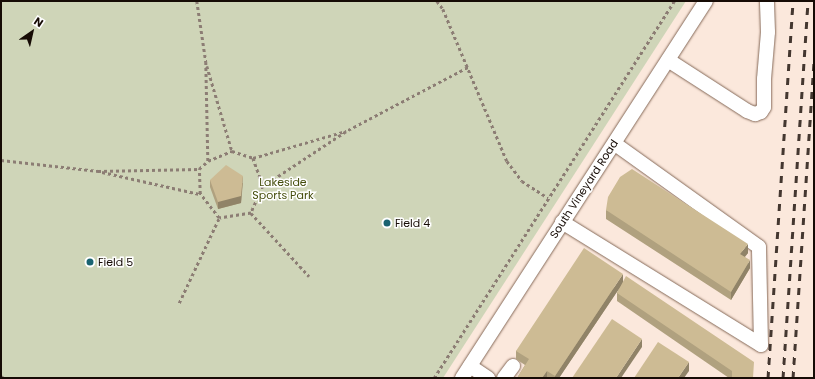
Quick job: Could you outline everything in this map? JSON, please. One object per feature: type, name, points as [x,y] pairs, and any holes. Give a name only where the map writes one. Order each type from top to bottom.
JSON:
[{"type":"street","name":"South Vineyard Road","points":[[462,378],[706,1]]},
{"type":"street","points":[[668,60],[747,111],[755,114],[761,112],[764,107],[764,79],[768,32],[767,1]]},
{"type":"street","points":[[562,222],[761,345],[759,247],[614,143]]},
{"type":"street","points":[[470,366],[488,378]]},
{"type":"street","points":[[504,378],[513,366]]},
{"type":"path","points":[[197,1],[206,62],[208,162]]},
{"type":"path","points":[[437,1],[443,9],[507,161],[522,181],[548,198]]},
{"type":"path","points":[[434,378],[674,1]]},
{"type":"path","points":[[206,62],[232,151]]},
{"type":"path","points":[[251,213],[263,186],[348,130],[468,67]]},
{"type":"path","points":[[98,171],[199,169],[208,162],[232,151],[253,158],[348,130]]},
{"type":"path","points":[[253,158],[263,186]]},
{"type":"path","points":[[1,160],[98,171],[200,194]]},
{"type":"path","points":[[199,169],[200,194],[219,218]]},
{"type":"path","points":[[219,218],[251,213]]},
{"type":"path","points":[[251,213],[309,276]]},
{"type":"path","points":[[179,303],[219,218]]},
{"type":"green space","name":"Lakeside Sports Park","points":[[1,1],[686,1],[443,378],[1,378]]},
{"type":"building","points":[[226,165],[243,176],[241,196],[218,202],[210,180]]},
{"type":"building","points":[[632,169],[748,244],[740,254],[750,260],[731,292],[606,210],[608,197],[620,177]]},
{"type":"building","points":[[584,248],[623,274],[555,376],[547,371],[542,378],[517,378],[529,359],[516,351]]},
{"type":"building","points":[[626,276],[754,362],[753,378],[732,378],[732,371],[617,293]]},
{"type":"building","points":[[612,319],[642,339],[616,378],[572,378]]},
{"type":"building","points":[[658,342],[689,362],[678,378],[634,378]]},
{"type":"railway","points":[[768,378],[793,1]]},
{"type":"railway","points":[[783,378],[808,1]]},
{"type":"railway","points":[[793,378],[814,58]]},
{"type":"place","name":"Field 4","points":[[387,223]]},
{"type":"place","name":"Field 5","points":[[90,262]]}]
